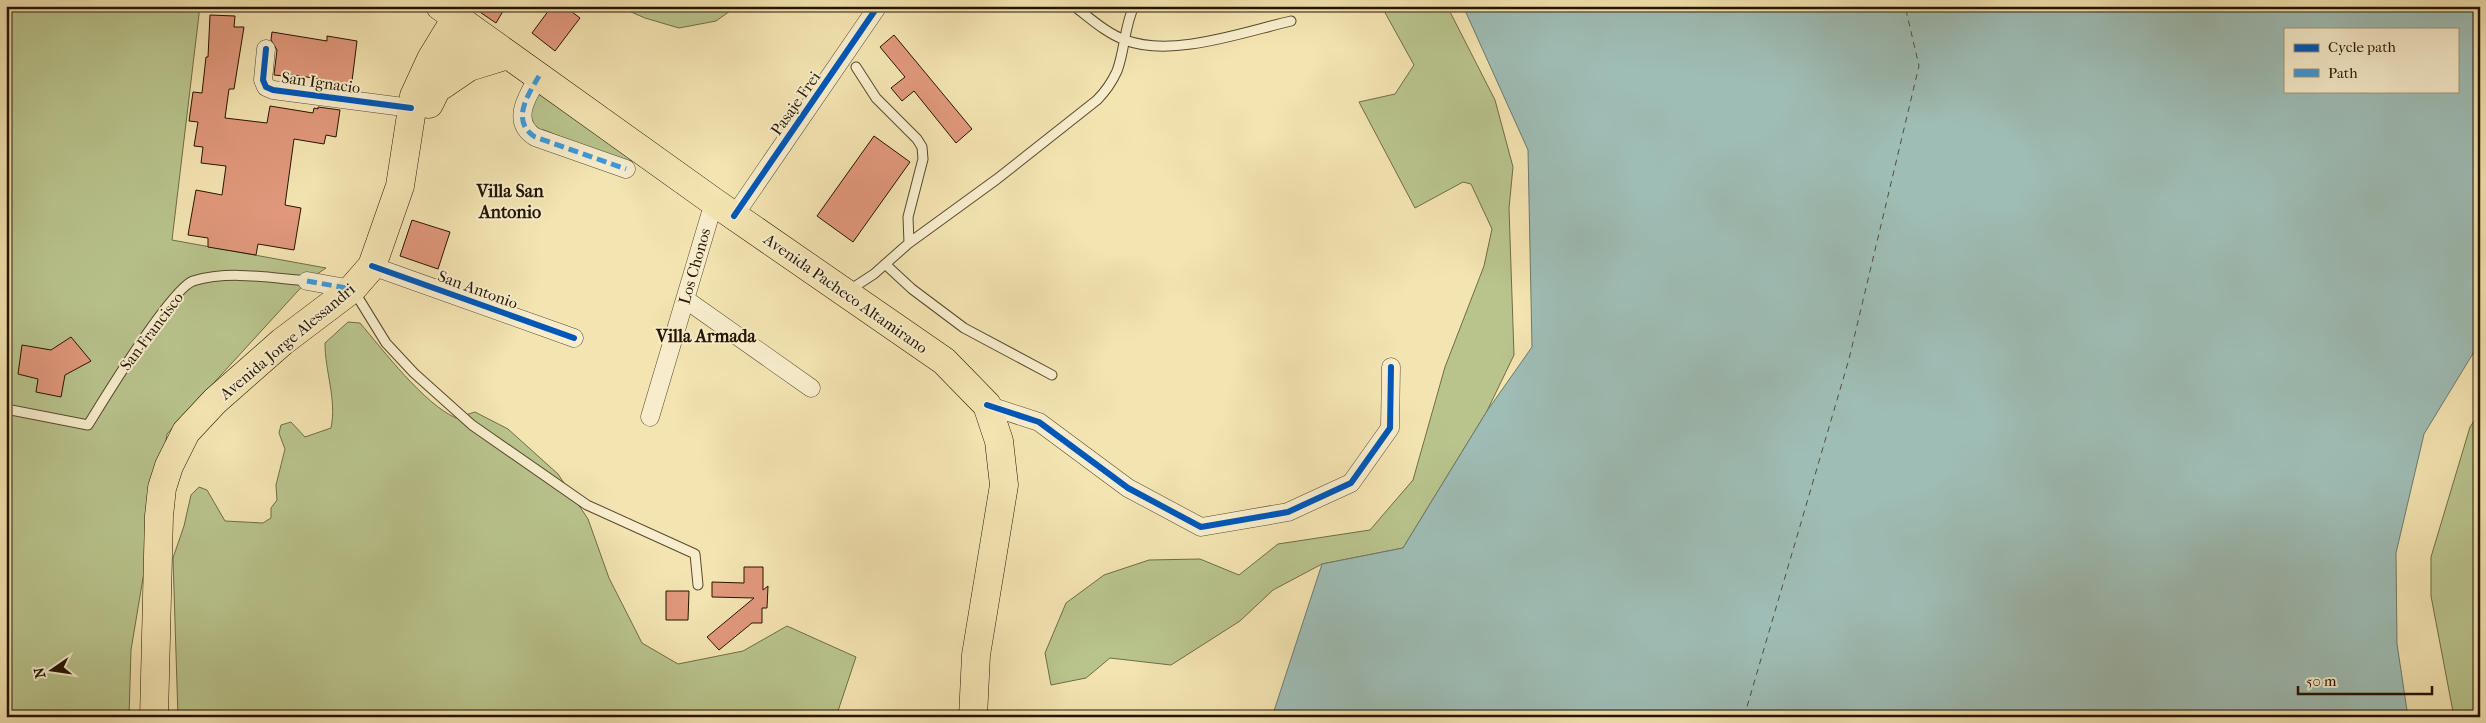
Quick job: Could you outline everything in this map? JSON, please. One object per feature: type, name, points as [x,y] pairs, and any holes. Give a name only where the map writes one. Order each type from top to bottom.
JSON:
[{"type":"main road","points":[[421,95],[429,30],[425,6]]},
{"type":"main road","name":"Avenida Jorge Alessandri","points":[[154,717],[159,516],[162,488],[176,448],[186,432],[215,401],[282,342],[352,289],[372,266],[404,169],[416,145],[421,95],[431,59],[456,18]]},
{"type":"main road","name":"Avenida Pacheco Altamirano","points":[[456,18],[724,209],[846,292],[944,362],[966,382],[986,405],[999,442],[1004,485],[976,655],[972,696],[973,717]]},
{"type":"main road","points":[[421,95],[469,67],[508,55]]},
{"type":"street","name":"Pasaje Frei","points":[[724,209],[878,6]]},
{"type":"street","name":"San Ignacio","points":[[266,49],[264,80],[266,87],[273,90],[421,95]]},
{"type":"street","points":[[539,76],[522,111],[522,122],[527,132],[626,169]]},
{"type":"street","name":"Los Chonos","points":[[650,417],[685,299],[724,209]]},
{"type":"street","name":"San Antonio","points":[[372,266],[574,338]]},
{"type":"street","name":"San Francisco","points":[[307,281],[352,289]]},
{"type":"street","points":[[685,299],[812,388]]},
{"type":"street","points":[[986,405],[1039,422],[1128,488],[1200,527],[1288,512],[1350,482],[1390,428],[1392,367]]},
{"type":"lane","points":[[1074,6],[1123,40],[1138,45],[1179,45],[1202,42],[1290,21]]},
{"type":"lane","points":[[846,292],[865,281],[908,243],[997,179],[1097,100],[1106,90],[1117,71],[1128,18],[1134,6]]},
{"type":"lane","points":[[856,67],[876,98],[917,139],[922,147],[923,159],[908,217],[908,243]]},
{"type":"lane","points":[[885,264],[912,289],[964,328],[1052,375]]},
{"type":"lane","name":"San Francisco","points":[[6,409],[88,425],[119,375],[176,293],[192,282],[240,274],[307,281]]},
{"type":"lane","points":[[352,289],[386,343],[414,373],[472,424],[587,505],[695,554],[698,585]]},
{"type":"green space","points":[[6,6],[200,6],[172,240],[326,268],[307,281],[167,434],[131,650],[129,717],[6,717]]},
{"type":"green space","points":[[617,6],[737,6],[716,21],[679,28],[645,18]]},
{"type":"green space","points":[[1378,6],[1447,6],[1495,100],[1513,167],[1509,208],[1514,355],[1487,411],[1403,548],[1322,564],[1273,590],[1240,621],[1171,665],[1110,658],[1086,678],[1051,685],[1045,653],[1066,603],[1104,575],[1149,560],[1200,559],[1239,575],[1278,544],[1370,530],[1413,480],[1445,367],[1484,266],[1492,229],[1471,184],[1463,182],[1415,208],[1359,102],[1395,94],[1414,65],[1383,9]]},
{"type":"green space","points":[[538,94],[546,96],[634,156],[628,164],[544,130],[527,127],[534,97]]},
{"type":"green space","points":[[348,322],[360,323],[418,389],[444,411],[456,418],[475,412],[508,429],[558,474],[588,519],[609,578],[642,643],[678,664],[743,651],[787,626],[856,657],[836,717],[178,717],[173,558],[184,526],[191,495],[199,487],[207,490],[225,521],[263,523],[271,518],[271,508],[277,500],[276,485],[285,449],[279,433],[281,425],[291,422],[305,437],[331,428],[333,407],[325,343]]},
{"type":"green space","points":[[2480,412],[2480,717],[2454,717],[2431,596],[2431,557],[2470,427]]},
{"type":"water","points":[[1463,6],[2480,6],[2480,342],[2424,434],[2396,553],[2397,644],[2408,717],[1272,717],[1322,564],[1403,548],[1487,411],[1532,347],[1528,150]]},
{"type":"building","points":[[471,6],[506,6],[496,23]]},
{"type":"building","points":[[552,6],[564,6],[580,18],[555,51],[532,33]]},
{"type":"building","points":[[210,15],[235,16],[234,27],[244,27],[234,89],[229,89],[225,118],[267,123],[270,106],[313,113],[314,108],[318,109],[318,107],[340,110],[336,137],[326,135],[324,144],[294,139],[285,205],[301,208],[294,250],[258,244],[256,255],[208,247],[208,238],[188,235],[196,190],[222,195],[226,166],[201,163],[203,147],[194,146],[198,122],[189,121],[193,92],[202,93],[206,57],[208,57]]},
{"type":"building","points":[[272,32],[327,41],[327,36],[357,41],[351,89],[321,86],[322,79],[284,74],[284,76],[274,75],[277,50],[271,40]]},
{"type":"building","points":[[894,35],[972,129],[956,143],[914,91],[902,101],[891,88],[905,77],[880,47]]},
{"type":"building","points":[[874,136],[910,162],[853,242],[817,216]]},
{"type":"building","points":[[412,220],[450,232],[438,269],[400,256]]},
{"type":"building","points":[[71,337],[91,361],[65,375],[61,397],[36,392],[38,379],[18,374],[22,345],[51,350]]},
{"type":"building","points":[[744,567],[763,567],[763,590],[768,586],[767,608],[762,608],[762,623],[752,623],[719,650],[707,637],[754,598],[712,597],[712,582],[744,583]]},
{"type":"building","points":[[666,591],[689,591],[688,620],[666,620]]},
{"type":"ferry route","points":[[1744,717],[1849,359],[1919,66],[1905,6]]},
{"type":"marked path","points":[[539,76],[526,99],[522,116],[528,131],[535,137],[626,169]]},
{"type":"marked path","points":[[307,281],[352,289]]},
{"type":"cycle path","points":[[734,216],[878,6]]},
{"type":"cycle path","points":[[266,49],[263,80],[266,87],[273,90],[411,108]]},
{"type":"cycle path","points":[[372,266],[574,338]]},
{"type":"cycle path","points":[[987,405],[1039,422],[1128,488],[1201,527],[1288,512],[1351,483],[1390,428],[1391,367]]},
{"type":"district","name":"Villa San Antonio","points":[[510,201]]},
{"type":"district","name":"Villa Armada","points":[[706,336]]}]
